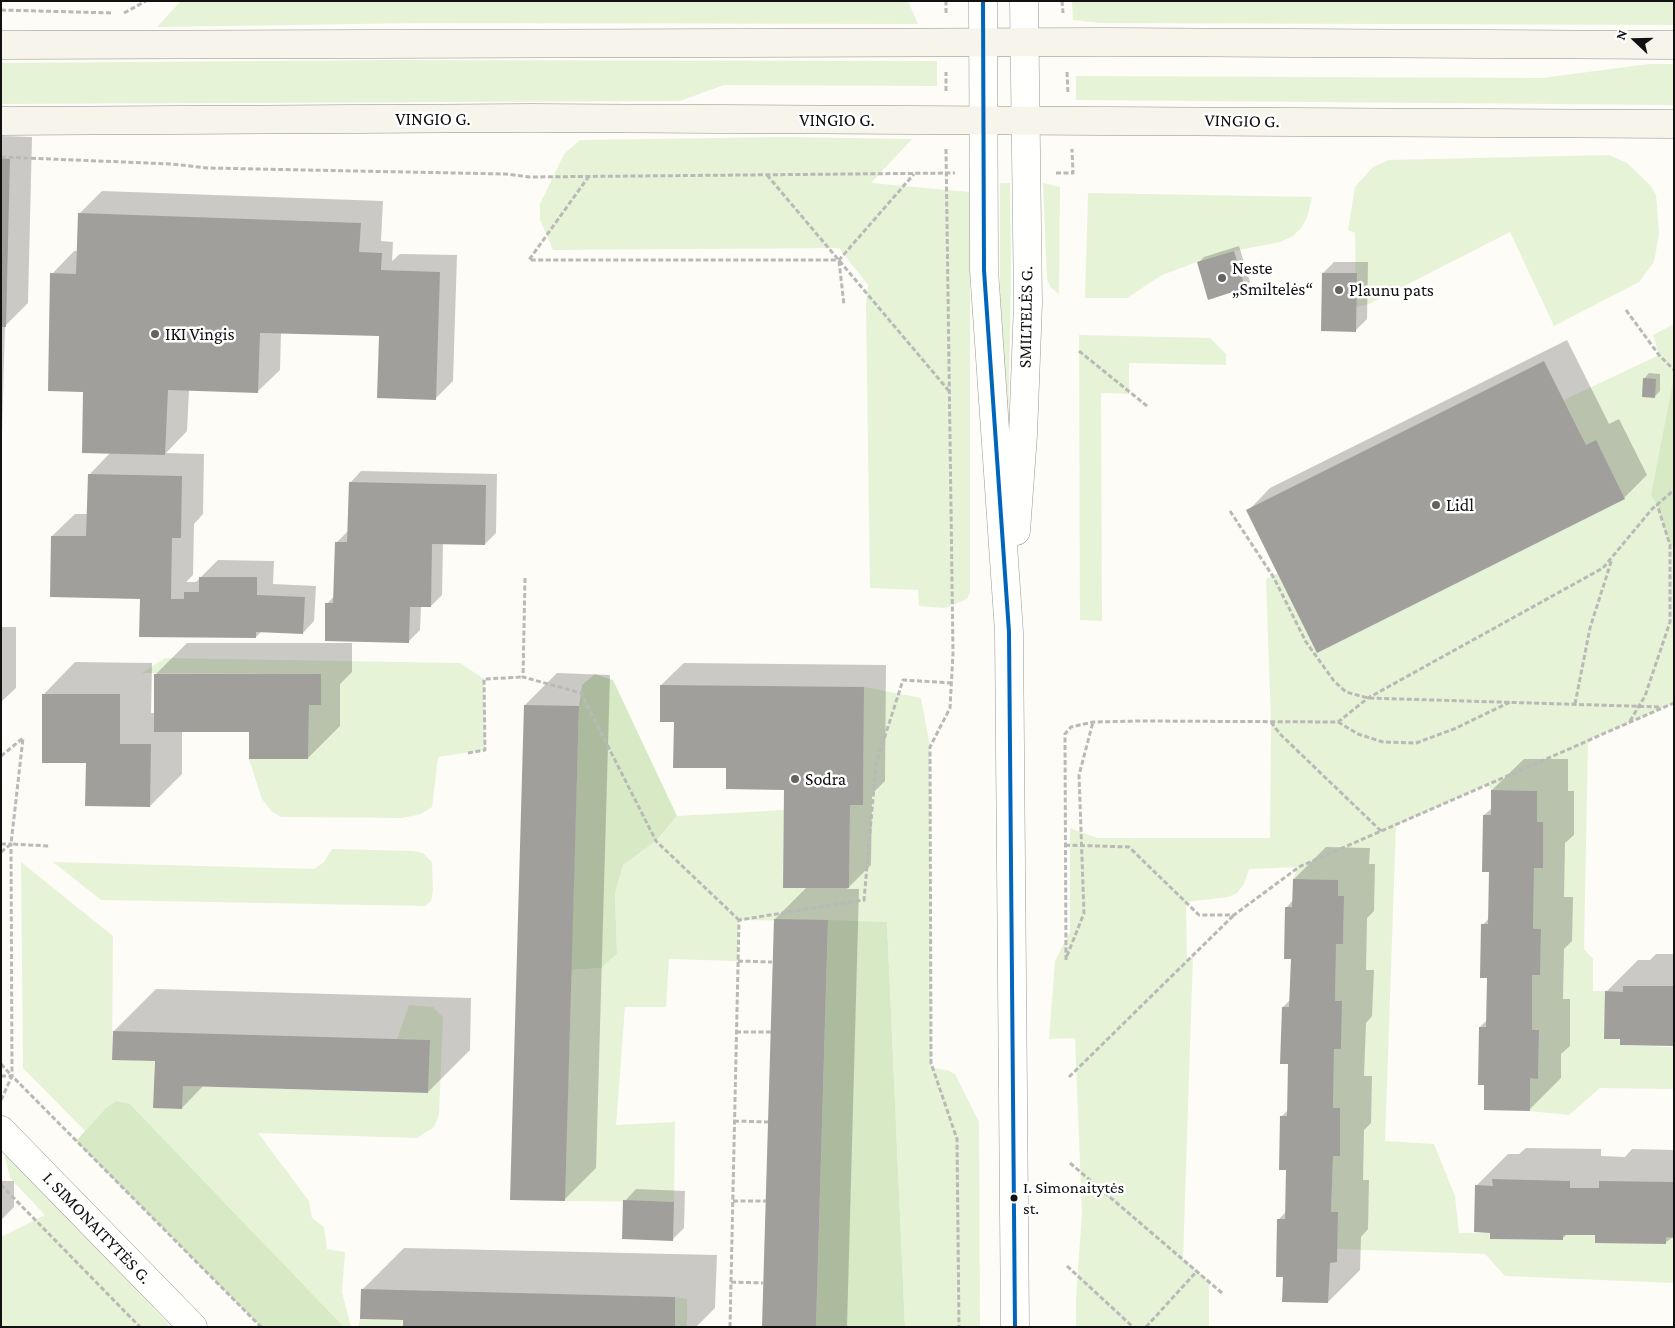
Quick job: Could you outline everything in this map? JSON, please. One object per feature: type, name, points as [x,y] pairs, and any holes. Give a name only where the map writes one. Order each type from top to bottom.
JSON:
[{"type":"main road","points":[[1,44],[1065,42],[1674,45]]},
{"type":"main road","name":"VINGIO G.","points":[[1,121],[946,119],[1674,124]]},
{"type":"street","name":"SMILTELĖS G.","points":[[983,1],[984,270],[1009,632],[1015,1327]]},
{"type":"street","name":"SMILTELĖS G.","points":[[1009,632],[1023,434],[1028,313],[1024,1]]},
{"type":"street","name":"I. SIMONAITYTĖS G.","points":[[1,1130],[193,1327]]},
{"type":"path","points":[[1,10],[126,13],[146,1]]},
{"type":"path","points":[[946,1],[946,173],[952,683],[950,708],[930,747],[931,1063],[957,1139],[959,1327]]},
{"type":"path","points":[[1062,1],[1073,173]]},
{"type":"path","points":[[37,149],[38,159]]},
{"type":"path","points":[[1,158],[207,168],[506,174],[530,177],[946,173]]},
{"type":"path","points":[[844,305],[839,260],[915,173]]},
{"type":"path","points":[[766,175],[949,391]]},
{"type":"path","points":[[589,176],[529,260],[839,260]]},
{"type":"path","points":[[1626,310],[1659,355],[1674,370]]},
{"type":"path","points":[[1080,352],[1147,406]]},
{"type":"path","points":[[1338,722],[1368,698],[1603,568],[1658,504],[1674,490]]},
{"type":"path","points":[[1629,722],[1640,706],[1672,622],[1670,545],[1658,504]]},
{"type":"path","points":[[1230,511],[1274,578],[1306,642],[1320,664],[1346,692],[1368,698],[1664,707]]},
{"type":"path","points":[[1575,704],[1590,628],[1613,556]]},
{"type":"path","points":[[523,677],[525,578]]},
{"type":"path","points":[[468,753],[485,750],[484,679],[523,677],[581,693],[656,841],[738,920],[730,1327]]},
{"type":"path","points":[[738,920],[864,900],[876,764],[903,680],[952,683]]},
{"type":"path","points":[[1093,722],[1079,775],[1084,913],[1066,960],[1065,734],[1071,727],[1093,722],[1232,720],[1338,722],[1358,734],[1382,742],[1416,743],[1454,729],[1511,702]]},
{"type":"path","points":[[1069,1076],[1234,915],[1299,867],[1674,703]]},
{"type":"path","points":[[1271,722],[1280,734],[1381,831]]},
{"type":"path","points":[[1,756],[23,738],[11,844],[12,1076],[1,1101]]},
{"type":"path","points":[[1,844],[50,846]]},
{"type":"path","points":[[1,852],[11,844]]},
{"type":"path","points":[[1065,845],[1129,847],[1200,915],[1234,915]]},
{"type":"path","points":[[738,961],[772,962]]},
{"type":"path","points":[[736,1032],[771,1032]]},
{"type":"path","points":[[1,1064],[261,1327]]},
{"type":"path","points":[[1,1076],[12,1076]]},
{"type":"path","points":[[734,1121],[768,1122]]},
{"type":"path","points":[[1070,1163],[1222,1292]]},
{"type":"path","points":[[1,1185],[140,1327]]},
{"type":"path","points":[[733,1201],[766,1201]]},
{"type":"path","points":[[1067,1266],[1134,1327]]},
{"type":"path","points":[[1146,1327],[1198,1271]]},
{"type":"path","points":[[731,1282],[764,1283]]},
{"type":"green space","points":[[181,1],[908,1],[918,24],[420,23],[157,27]]},
{"type":"green space","points":[[1072,1],[1674,1],[1674,25],[1100,23],[1073,20]]},
{"type":"green space","points":[[391,60],[937,61],[937,86],[724,85],[680,101],[1,104],[1,63]]},
{"type":"green space","points":[[1649,64],[1674,64],[1674,105],[1076,100],[1076,76],[1542,78]]},
{"type":"green space","points":[[785,137],[912,139],[871,183],[970,192],[970,592],[967,599],[945,608],[919,606],[918,590],[870,588],[866,305],[868,285],[839,248],[553,250],[540,220],[540,204],[564,154],[580,140]]},
{"type":"green space","points":[[1609,155],[1627,163],[1650,185],[1656,195],[1659,234],[1654,262],[1639,282],[1554,326],[1510,232],[1369,304],[1356,307],[1355,233],[1348,230],[1355,187],[1373,167],[1389,160]]},
{"type":"green space","points":[[1000,183],[1010,183],[1011,277],[1008,434],[1000,370]]},
{"type":"green space","points":[[1043,183],[1060,187],[1059,294],[1051,288],[1047,279]]},
{"type":"green space","points":[[1088,193],[1312,197],[1307,218],[1301,228],[1293,236],[1280,242],[1234,251],[1197,262],[1162,275],[1127,298],[1085,298]]},
{"type":"green space","points":[[1674,324],[1674,703],[1588,740],[1584,949],[1593,959],[1593,991],[1605,991],[1621,1045],[1674,1047],[1674,1089],[1600,1088],[1569,1115],[1530,1111],[1530,1078],[1538,1078],[1539,1030],[1532,1030],[1532,975],[1540,974],[1541,929],[1533,929],[1534,868],[1543,868],[1543,822],[1537,822],[1537,791],[1491,790],[1488,784],[1396,825],[1385,1141],[1434,1144],[1455,1196],[1459,1233],[1490,1233],[1490,1239],[1562,1240],[1563,1235],[1595,1235],[1666,1244],[1666,1237],[1674,1238],[1674,1283],[1505,1276],[1485,1254],[1337,1249],[1338,1212],[1331,1212],[1333,1156],[1340,1156],[1340,1108],[1333,1108],[1334,1049],[1341,1049],[1342,1002],[1335,1001],[1336,944],[1343,944],[1344,896],[1338,896],[1338,880],[1293,879],[1298,867],[1249,869],[1244,884],[1237,893],[1228,897],[1186,902],[1187,960],[1193,955],[1183,1259],[1209,1281],[1209,1327],[1076,1327],[1076,1298],[1082,1213],[1075,1038],[1049,1039],[1055,961],[1070,932],[1070,828],[1097,838],[1270,838],[1271,722],[1266,579],[1278,573],[1625,499],[1596,441],[1586,445],[1564,400],[1659,355],[1653,335]]},
{"type":"green space","points":[[1079,335],[1210,338],[1226,354],[1226,365],[1129,363],[1129,394],[1101,393],[1102,621],[1080,620]]},
{"type":"green space","points":[[1674,377],[1674,546],[1670,545],[1657,504],[1651,495]]},
{"type":"green space","points":[[165,658],[460,663],[484,679],[485,750],[438,757],[432,807],[421,814],[403,818],[281,817],[271,811],[262,799],[249,759],[308,759],[309,705],[321,705],[321,674],[142,673]]},
{"type":"green space","points":[[595,674],[613,680],[677,816],[656,841],[623,865],[615,894],[617,954],[601,968],[571,970],[579,706],[582,685]]},
{"type":"green space","points":[[864,687],[921,698],[930,747],[931,1063],[933,1068],[947,1070],[955,1074],[979,1122],[980,1327],[905,1327],[887,922],[739,920],[738,961],[669,959],[666,1007],[625,1007],[616,1125],[675,1122],[674,1202],[565,1201],[571,970],[601,968],[617,954],[615,894],[623,865],[656,841],[677,816],[784,810],[783,888],[849,888],[850,805],[863,805]]},
{"type":"green space","points":[[332,849],[413,851],[423,853],[432,862],[433,891],[431,901],[425,906],[101,900],[53,862],[314,869],[324,862]]},
{"type":"green space","points":[[21,862],[113,936],[112,1059],[155,1061],[153,1108],[182,1109],[183,1086],[428,1093],[430,1040],[397,1039],[409,1005],[433,1007],[443,1017],[439,1115],[434,1127],[417,1138],[258,1133],[309,1201],[312,1218],[324,1227],[327,1249],[345,1252],[342,1292],[351,1327],[344,1327],[130,1104],[104,1110],[85,1131],[23,1068]]},
{"type":"green space","points":[[828,920],[887,922],[905,1327],[816,1327]]},
{"type":"green space","points":[[116,1101],[130,1104],[344,1327],[261,1327],[76,1141],[104,1110]]},
{"type":"green space","points":[[4,1153],[19,1166],[171,1327],[1,1327],[1,1237],[45,1215],[10,1178]]},
{"type":"green space","points":[[675,1297],[687,1299],[687,1327],[675,1327]]},
{"type":"green space","points":[[360,1319],[403,1320],[403,1327],[358,1327]]},
{"type":"building","points":[[1,158],[10,159],[6,327],[1,327]]},
{"type":"building","name":"IKI Vingis","points":[[78,213],[361,223],[359,252],[382,253],[381,270],[440,272],[436,400],[377,398],[379,336],[260,333],[258,393],[168,390],[165,455],[82,453],[83,392],[48,391],[50,273],[76,274]]},
{"type":"building","points":[[1234,251],[1245,288],[1208,300],[1197,262]]},
{"type":"building","name":"Plaunu pats","points":[[1322,273],[1357,273],[1356,332],[1321,331]]},
{"type":"building","name":"Lidl","points":[[1544,361],[1586,445],[1596,440],[1625,499],[1317,653],[1246,510]]},
{"type":"building","points":[[1643,378],[1656,379],[1655,398],[1642,397]]},
{"type":"building","points":[[88,474],[182,476],[181,538],[172,538],[171,599],[184,599],[184,592],[199,592],[199,577],[257,577],[257,595],[305,597],[303,634],[256,632],[256,638],[139,637],[140,599],[50,597],[51,536],[86,536]]},
{"type":"building","points":[[349,482],[486,485],[485,545],[432,544],[431,607],[410,607],[409,643],[325,641],[325,603],[333,603],[335,542],[347,542]]},
{"type":"building","points":[[154,674],[321,674],[321,705],[309,705],[308,759],[249,759],[249,732],[154,732]]},
{"type":"building","name":"Sodra","points":[[660,685],[864,687],[863,805],[850,805],[849,888],[783,888],[784,790],[726,789],[726,768],[673,768],[674,722],[660,722]]},
{"type":"building","points":[[42,694],[120,694],[120,744],[151,744],[150,807],[85,806],[86,763],[42,763]]},
{"type":"building","points":[[524,705],[579,706],[565,1201],[510,1200]]},
{"type":"building","points":[[1491,790],[1537,791],[1537,822],[1543,822],[1543,868],[1534,868],[1533,929],[1541,929],[1540,975],[1532,975],[1532,1030],[1539,1030],[1538,1079],[1530,1078],[1530,1111],[1484,1110],[1484,1085],[1478,1085],[1479,1027],[1486,1027],[1487,978],[1480,978],[1481,924],[1488,924],[1489,872],[1482,872],[1483,815],[1491,815]]},
{"type":"building","points":[[1293,879],[1338,880],[1338,896],[1344,896],[1343,944],[1336,944],[1335,1001],[1342,1001],[1341,1049],[1334,1049],[1333,1108],[1340,1108],[1340,1156],[1333,1156],[1331,1212],[1338,1212],[1337,1262],[1330,1263],[1328,1303],[1282,1302],[1283,1277],[1276,1277],[1277,1219],[1285,1219],[1286,1170],[1279,1170],[1280,1116],[1287,1116],[1288,1064],[1280,1064],[1282,1007],[1289,1007],[1291,959],[1284,959],[1285,907],[1292,907]]},
{"type":"building","points":[[774,919],[828,920],[816,1327],[762,1327]]},
{"type":"building","points":[[1623,986],[1674,986],[1674,1046],[1620,1045],[1620,1039],[1604,1039],[1605,991],[1623,992]]},
{"type":"building","points":[[113,1031],[430,1040],[428,1093],[183,1086],[182,1109],[153,1108],[155,1061],[112,1060]]},
{"type":"building","points":[[1492,1179],[1570,1181],[1570,1188],[1599,1188],[1599,1181],[1674,1182],[1674,1238],[1666,1237],[1666,1244],[1595,1243],[1595,1235],[1563,1235],[1563,1240],[1490,1239],[1490,1233],[1474,1232],[1475,1185],[1493,1186]]},
{"type":"building","points":[[623,1200],[674,1202],[673,1241],[622,1239]]},
{"type":"building","points":[[361,1289],[675,1297],[675,1327],[403,1327],[403,1320],[360,1319]]},
{"type":"transit line","points":[[983,1],[984,270],[1009,632],[1015,1327]]},
{"type":"place","name":"Neste „Smiltelės“","points":[[1222,278]]},
{"type":"place","name":"Plaunu pats","points":[[1339,290]]},
{"type":"place","name":"IKI Vingis","points":[[155,334]]},
{"type":"place","name":"Lidl","points":[[1436,505]]},
{"type":"place","name":"Sodra","points":[[795,779]]},
{"type":"place","name":"I. Simonaitytės st.","points":[[1014,1198]]}]
